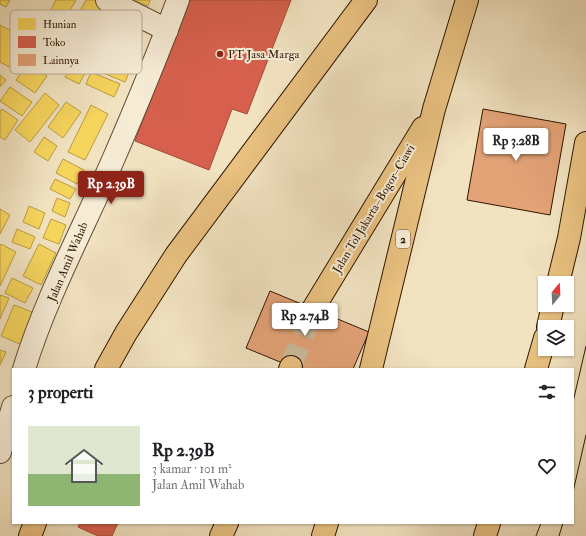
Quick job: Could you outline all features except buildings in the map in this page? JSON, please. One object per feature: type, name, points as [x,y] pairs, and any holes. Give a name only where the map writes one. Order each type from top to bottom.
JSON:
[{"type":"highway","points":[[107,368],[126,333],[176,255],[366,0]]},
{"type":"highway","name":"Jalan Tol Jakarta–Bogor–Ciawi","points":[[371,368],[434,110],[466,0]]},
{"type":"highway","name":"Jalan Tol Jakarta–Bogor–Ciawi","points":[[313,309],[434,110]]},
{"type":"highway","points":[[560,276],[569,238],[586,143]]},
{"type":"highway","points":[[536,368],[540,356]]},
{"type":"highway","points":[[30,536],[35,524]]},
{"type":"highway","points":[[221,536],[227,524]]},
{"type":"highway","points":[[323,536],[327,524]]},
{"type":"highway","points":[[485,536],[490,524]]},
{"type":"street","points":[[107,0],[127,10]]},
{"type":"street","name":"Jalan Amil Wahab","points":[[24,368],[30,350],[63,271],[113,160],[178,0]]},
{"type":"street","points":[[142,18],[167,30]]},
{"type":"street","points":[[1,442],[12,410]]},
{"type":"tunnel","points":[[291,367],[313,309]]},
{"type":"tram line","points":[[574,398],[586,346]]},
{"type":"tram line","points":[[574,488],[586,435]]},
{"type":"tram line","points":[[536,536],[541,524]]},
{"type":"tram line","points":[[559,536],[563,524]]},
{"type":"place","name":"PT Jasa Marga","points":[[220,54]]}]
